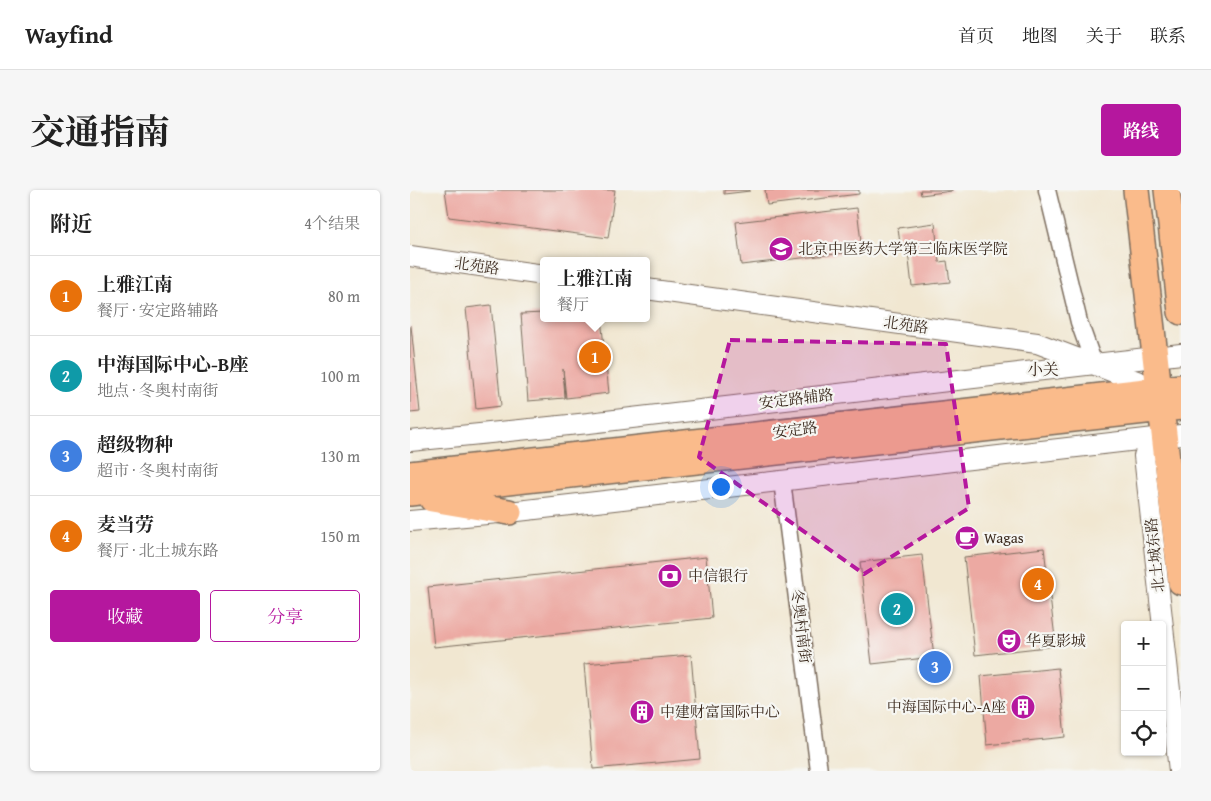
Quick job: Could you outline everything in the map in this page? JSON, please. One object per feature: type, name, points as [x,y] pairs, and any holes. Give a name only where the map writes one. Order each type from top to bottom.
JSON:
[{"type":"main road","name":"北土城东路","points":[[1136,190],[1155,356],[1170,398],[1181,582]]},
{"type":"main road","points":[[1167,190],[1181,312]]},
{"type":"main road","name":"安定路","points":[[410,474],[1170,398]]},
{"type":"main road","name":"安定路","points":[[410,494],[1170,398]]},
{"type":"main road","points":[[410,494],[509,512]]},
{"type":"street","points":[[1047,190],[1079,322],[1094,364]]},
{"type":"street","name":"北苑路","points":[[410,256],[540,274]]},
{"type":"street","name":"北苑路","points":[[650,290],[1037,343],[1094,364],[1170,398]]},
{"type":"street","name":"安定路辅路","points":[[410,440],[598,422],[1181,354]]},
{"type":"street","points":[[410,521],[509,512],[1173,436]]},
{"type":"street","name":"北土城东路","points":[[1173,436],[1144,456],[1179,771]]},
{"type":"street","name":"冬奥村南街","points":[[782,481],[819,771]]},
{"type":"highlighted area","points":[[730,340],[946,344],[969,508],[864,574],[699,457]]},
{"type":"building","points":[[445,190],[615,190],[608,238],[449,217]]},
{"type":"building","points":[[724,190],[750,190],[750,191],[724,194]]},
{"type":"building","points":[[765,190],[859,190],[859,194],[767,205]]},
{"type":"building","points":[[920,190],[952,190],[952,191],[921,195]]},
{"type":"building","points":[[857,208],[862,251],[741,265],[736,222]]},
{"type":"building","points":[[935,223],[939,262],[947,261],[950,282],[912,286],[907,243],[900,244],[898,228]]},
{"type":"building","points":[[491,305],[501,406],[476,409],[466,308]]},
{"type":"building","points":[[540,313],[540,322],[601,322],[609,393],[566,398],[563,369],[565,398],[528,401],[521,314]]},
{"type":"building","points":[[410,326],[420,412],[410,413]]},
{"type":"building","points":[[1044,548],[1056,646],[975,655],[964,557]]},
{"type":"building","points":[[922,555],[934,657],[872,664],[860,562]]},
{"type":"building","points":[[706,557],[712,618],[434,647],[428,587]]},
{"type":"building","name":"中建财富国际中心","points":[[691,655],[700,759],[593,769],[584,664]]},
{"type":"building","name":"中海国际中心-A座","points":[[1058,668],[1065,737],[987,745],[981,676]]},
{"type":"place","name":"北京中医药大学第三临床医学院","points":[[781,249]]},
{"type":"place","name":"上雅江南","points":[[595,357]]},
{"type":"place","name":"Wagas","points":[[967,538]]},
{"type":"place","name":"中信银行","points":[[670,576]]},
{"type":"place","name":"麦当劳","points":[[1038,584]]},
{"type":"place","name":"中海国际中心-B座","points":[[897,609]]},
{"type":"place","name":"华夏影城","points":[[1009,641]]},
{"type":"place","name":"超级物种","points":[[935,667]]},
{"type":"place","name":"中海国际中心-A座","points":[[1023,707]]},
{"type":"place","name":"中建财富国际中心","points":[[642,712]]},
{"type":"district","name":"小关","points":[[1043,369]]}]
